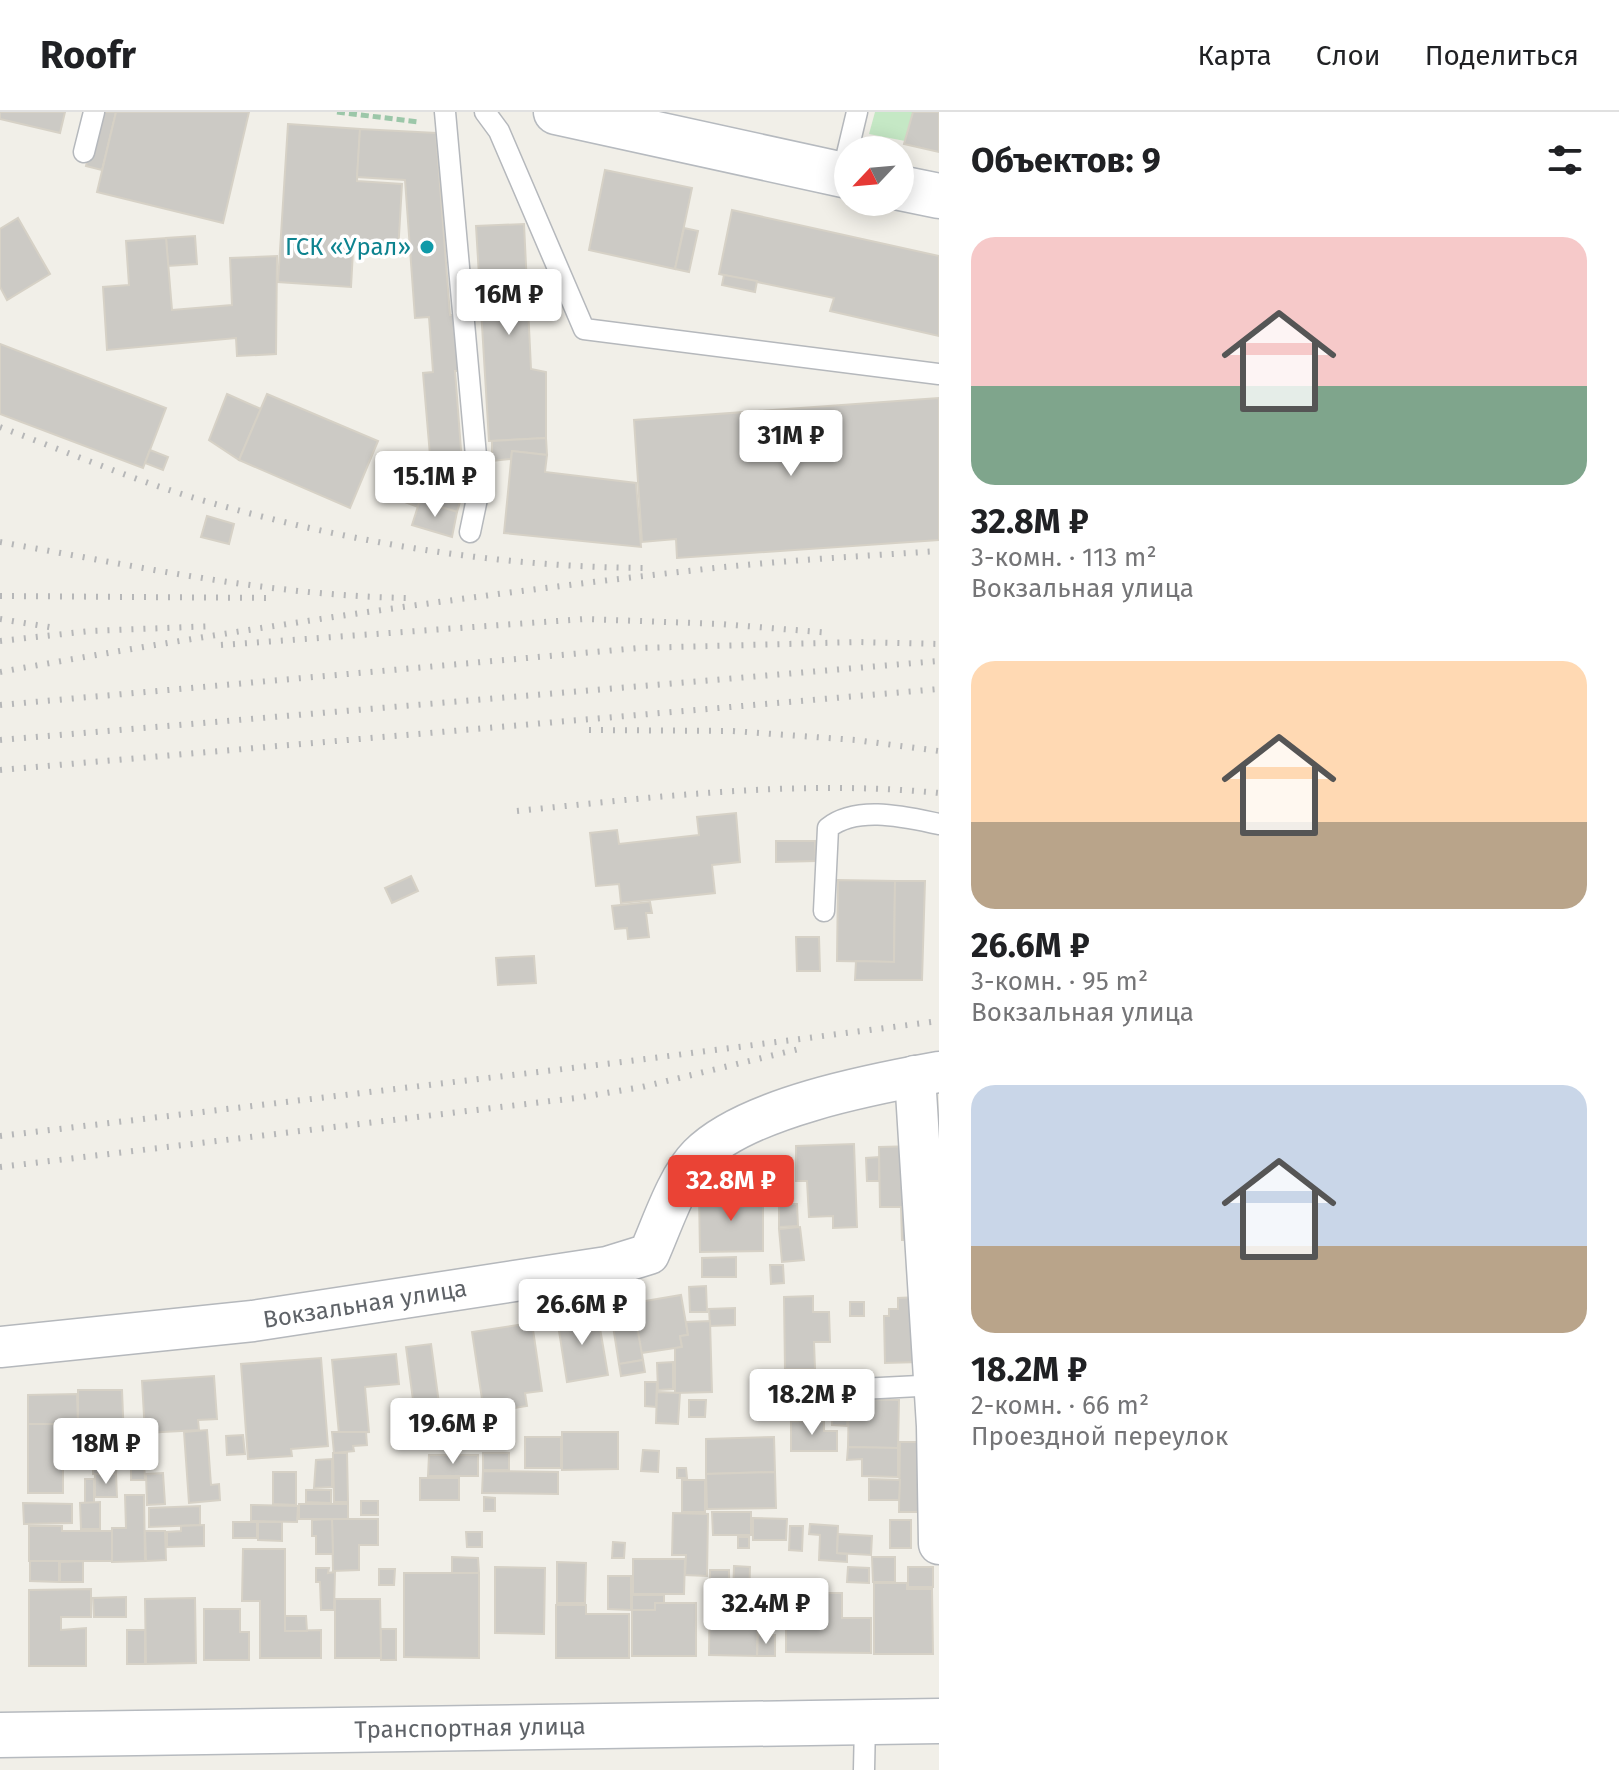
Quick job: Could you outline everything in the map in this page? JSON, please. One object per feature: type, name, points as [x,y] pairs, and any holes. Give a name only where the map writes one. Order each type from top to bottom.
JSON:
[{"type":"street","points":[[556,112],[834,174]]},
{"type":"street","points":[[914,191],[939,196]]},
{"type":"street","points":[[927,1074],[939,1544]]},
{"type":"street","name":"Вокзальная улица","points":[[0,1347],[253,1321],[607,1267],[649,1254],[680,1186],[698,1157],[724,1136],[783,1108],[927,1074]]},
{"type":"street","name":"Транспортная улица","points":[[0,1735],[939,1721]]},
{"type":"lane","points":[[84,152],[94,112]]},
{"type":"lane","points":[[445,112],[479,489],[470,532]]},
{"type":"lane","points":[[485,112],[499,131],[584,329],[939,374]]},
{"type":"lane","points":[[852,136],[857,112]]},
{"type":"lane","points":[[824,911],[828,828],[840,819],[892,814],[939,824]]},
{"type":"lane","points":[[801,1392],[936,1386]]},
{"type":"lane","points":[[864,1770],[865,1723]]},
{"type":"green space","points":[[875,112],[913,112],[906,136],[869,134]]},
{"type":"building","points":[[0,112],[65,112],[60,133],[0,119]]},
{"type":"building","points":[[99,112],[116,112],[102,170],[86,166]]},
{"type":"building","points":[[116,112],[249,112],[223,223],[97,192]]},
{"type":"building","points":[[913,112],[939,112],[939,152],[914,146],[914,136],[906,136]]},
{"type":"building","points":[[288,124],[360,129],[357,181],[402,184],[398,253],[353,251],[351,287],[278,282]]},
{"type":"building","name":"ГСК «Урал»","points":[[360,129],[436,133],[450,315],[454,315],[459,371],[455,371],[464,489],[432,479],[423,373],[433,372],[429,317],[415,318],[405,180],[357,177]]},
{"type":"building","points":[[605,170],[692,188],[675,269],[589,250]]},
{"type":"building","points":[[732,210],[939,256],[939,336],[830,311],[834,298],[719,274]]},
{"type":"building","points":[[18,218],[50,274],[7,300],[0,287],[0,229]]},
{"type":"building","points":[[524,224],[531,369],[546,372],[546,438],[489,441],[476,226]]},
{"type":"building","points":[[684,228],[698,231],[689,272],[675,269]]},
{"type":"building","points":[[195,236],[197,264],[168,266],[166,238]]},
{"type":"building","points":[[166,238],[172,310],[232,305],[230,258],[277,256],[276,354],[237,356],[236,338],[107,350],[103,287],[129,285],[126,241]]},
{"type":"building","points":[[724,275],[757,281],[755,292],[722,285]]},
{"type":"building","points":[[0,344],[166,408],[143,468],[0,414]]},
{"type":"building","points":[[227,394],[261,409],[239,460],[209,440]]},
{"type":"building","points":[[267,394],[378,441],[350,508],[239,460]]},
{"type":"building","points":[[939,398],[939,540],[677,558],[676,539],[642,542],[634,420]]},
{"type":"building","points":[[546,438],[547,455],[512,451],[511,459],[492,461],[492,441]]},
{"type":"building","points":[[150,450],[168,457],[163,470],[145,463]]},
{"type":"building","points":[[512,451],[547,455],[545,472],[636,483],[641,547],[504,533]]},
{"type":"building","points":[[409,471],[432,479],[425,502],[420,500],[418,507],[399,500]]},
{"type":"building","points":[[432,479],[464,489],[457,512],[425,502]]},
{"type":"building","points":[[420,500],[457,512],[452,537],[412,525]]},
{"type":"building","points":[[207,516],[234,524],[229,544],[201,537]]},
{"type":"building","points":[[736,813],[740,862],[712,865],[715,893],[621,903],[619,884],[596,886],[590,833],[617,830],[619,844],[699,835],[697,817]]},
{"type":"building","points":[[776,841],[815,841],[816,861],[776,862]]},
{"type":"building","points":[[411,876],[418,891],[392,903],[385,888]]},
{"type":"building","points":[[838,880],[895,881],[894,962],[837,961]]},
{"type":"building","points":[[895,881],[925,881],[922,980],[855,980],[856,961],[894,962]]},
{"type":"building","points":[[650,902],[652,913],[646,913],[649,937],[628,939],[627,928],[615,929],[612,906]]},
{"type":"building","points":[[796,937],[819,937],[820,971],[797,971]]},
{"type":"building","points":[[534,956],[536,983],[498,985],[496,958]]},
{"type":"building","points":[[854,1144],[857,1227],[833,1228],[833,1216],[809,1217],[807,1181],[796,1181],[796,1146]]},
{"type":"building","points":[[917,1146],[919,1207],[880,1207],[879,1147]]},
{"type":"building","points":[[879,1157],[879,1181],[867,1181],[866,1158]]},
{"type":"building","points":[[766,1159],[768,1193],[736,1194],[736,1160]]},
{"type":"building","points":[[763,1194],[763,1251],[700,1252],[699,1195]]},
{"type":"building","points":[[779,1204],[797,1204],[798,1226],[779,1227]]},
{"type":"building","points":[[901,1207],[918,1207],[919,1240],[902,1240]]},
{"type":"building","points":[[800,1227],[804,1260],[782,1262],[779,1229]]},
{"type":"building","points":[[736,1257],[736,1277],[702,1277],[702,1258]]},
{"type":"building","points":[[770,1265],[783,1265],[784,1283],[771,1284]]},
{"type":"building","points":[[706,1286],[707,1312],[690,1312],[689,1287]]},
{"type":"building","points":[[681,1295],[688,1335],[680,1336],[682,1347],[641,1353],[633,1303]]},
{"type":"building","points":[[813,1296],[813,1312],[829,1312],[830,1342],[814,1342],[815,1369],[785,1369],[784,1297]]},
{"type":"building","points":[[919,1297],[920,1362],[885,1363],[884,1316],[889,1316],[889,1309],[898,1309],[898,1298]]},
{"type":"building","points":[[850,1302],[864,1302],[864,1316],[850,1316]]},
{"type":"building","points":[[633,1303],[643,1360],[619,1364],[610,1307]]},
{"type":"building","points":[[735,1308],[735,1325],[710,1326],[709,1309]]},
{"type":"building","points":[[597,1311],[608,1375],[567,1382],[557,1318]]},
{"type":"building","points":[[710,1321],[712,1392],[675,1393],[675,1348],[682,1347],[680,1336],[688,1335],[686,1322]]},
{"type":"building","points":[[532,1323],[542,1391],[525,1393],[527,1406],[488,1412],[486,1399],[482,1399],[472,1332]]},
{"type":"building","points":[[431,1344],[440,1411],[415,1415],[406,1347]]},
{"type":"building","points":[[396,1354],[399,1384],[365,1387],[369,1432],[339,1434],[332,1360]]},
{"type":"building","points":[[321,1358],[328,1446],[291,1449],[292,1456],[248,1459],[241,1364]]},
{"type":"building","points":[[643,1360],[645,1372],[621,1376],[619,1364]]},
{"type":"building","points":[[673,1362],[673,1389],[658,1390],[657,1363]]},
{"type":"building","points":[[786,1375],[787,1403],[769,1404],[769,1376]]},
{"type":"building","points":[[214,1376],[217,1419],[198,1420],[199,1430],[145,1433],[142,1381]]},
{"type":"building","points":[[645,1382],[657,1382],[656,1407],[645,1406]]},
{"type":"building","points":[[78,1390],[122,1390],[124,1440],[63,1441],[63,1424],[78,1424]]},
{"type":"building","points":[[657,1392],[680,1393],[678,1424],[656,1423]]},
{"type":"building","points":[[77,1394],[78,1424],[28,1424],[28,1395]]},
{"type":"building","points":[[849,1399],[899,1400],[898,1448],[848,1447]]},
{"type":"building","points":[[689,1400],[706,1400],[705,1417],[689,1417]]},
{"type":"building","points":[[833,1400],[848,1400],[847,1426],[832,1425]]},
{"type":"building","points":[[791,1421],[824,1422],[824,1431],[837,1431],[837,1451],[791,1451]]},
{"type":"building","points":[[28,1424],[63,1424],[63,1493],[28,1493]]},
{"type":"building","points":[[207,1430],[211,1485],[219,1484],[220,1500],[189,1503],[184,1432]]},
{"type":"building","points":[[332,1432],[366,1432],[367,1445],[353,1446],[354,1451],[334,1453]]},
{"type":"building","points":[[562,1432],[618,1432],[618,1469],[562,1470]]},
{"type":"building","points":[[243,1435],[245,1454],[227,1455],[226,1436]]},
{"type":"building","points":[[525,1437],[561,1437],[561,1468],[525,1468]]},
{"type":"building","points":[[774,1437],[775,1472],[706,1474],[706,1439]]},
{"type":"building","points":[[97,1440],[97,1460],[81,1460],[80,1452],[63,1453],[63,1441]]},
{"type":"building","points":[[122,1440],[122,1461],[98,1462],[98,1441]]},
{"type":"building","points":[[900,1442],[932,1442],[931,1512],[899,1512]]},
{"type":"building","points":[[848,1447],[898,1448],[898,1477],[862,1476],[862,1459],[847,1460]]},
{"type":"building","points":[[643,1450],[659,1451],[658,1472],[641,1471]]},
{"type":"building","points":[[333,1453],[347,1453],[348,1502],[334,1502]]},
{"type":"building","points":[[483,1453],[509,1453],[509,1470],[483,1470]]},
{"type":"building","points":[[429,1455],[478,1455],[478,1476],[428,1476]]},
{"type":"building","points":[[332,1459],[332,1487],[314,1488],[316,1460]]},
{"type":"building","points":[[117,1462],[116,1474],[93,1474],[93,1463]]},
{"type":"building","points":[[131,1462],[144,1462],[145,1480],[131,1480]]},
{"type":"building","points":[[677,1468],[686,1468],[687,1478],[677,1478]]},
{"type":"building","points":[[483,1471],[558,1472],[558,1494],[482,1493]]},
{"type":"building","points":[[273,1472],[296,1472],[296,1505],[273,1504]]},
{"type":"building","points":[[775,1472],[776,1508],[707,1509],[706,1474]]},
{"type":"building","points":[[163,1473],[165,1504],[147,1505],[146,1474]]},
{"type":"building","points":[[95,1474],[116,1474],[117,1497],[95,1497]]},
{"type":"building","points":[[420,1478],[459,1478],[459,1500],[420,1500]]},
{"type":"building","points":[[85,1479],[94,1479],[94,1503],[85,1503]]},
{"type":"building","points":[[869,1479],[900,1480],[899,1500],[869,1500]]},
{"type":"building","points":[[682,1480],[705,1480],[705,1512],[682,1512]]},
{"type":"building","points":[[306,1490],[331,1490],[331,1503],[306,1502]]},
{"type":"building","points":[[125,1495],[144,1495],[145,1561],[112,1562],[112,1528],[126,1528]]},
{"type":"building","points":[[484,1497],[495,1498],[495,1511],[484,1511]]},
{"type":"building","points":[[361,1501],[378,1501],[378,1515],[361,1515]]},
{"type":"building","points":[[100,1502],[100,1529],[81,1529],[80,1503]]},
{"type":"building","points":[[23,1503],[72,1504],[72,1523],[24,1524]]},
{"type":"building","points":[[299,1504],[348,1504],[348,1519],[299,1519]]},
{"type":"building","points":[[251,1505],[298,1506],[297,1522],[251,1521]]},
{"type":"building","points":[[200,1506],[200,1525],[149,1527],[149,1508]]},
{"type":"building","points":[[712,1512],[751,1512],[751,1535],[713,1535]]},
{"type":"building","points":[[673,1513],[708,1514],[707,1576],[685,1575],[686,1555],[672,1555]]},
{"type":"building","points":[[753,1518],[787,1519],[786,1540],[753,1540]]},
{"type":"building","points":[[332,1519],[378,1519],[378,1545],[359,1545],[359,1570],[333,1571]]},
{"type":"building","points":[[332,1519],[333,1554],[316,1554],[312,1520]]},
{"type":"building","points":[[890,1520],[911,1520],[911,1548],[890,1548]]},
{"type":"building","points":[[233,1522],[257,1522],[257,1538],[233,1538]]},
{"type":"building","points":[[258,1522],[282,1522],[282,1541],[258,1540]]},
{"type":"building","points":[[810,1524],[838,1526],[837,1553],[847,1554],[847,1562],[819,1560],[820,1535],[809,1534]]},
{"type":"building","points":[[204,1525],[204,1546],[167,1547],[167,1532],[181,1531],[181,1526]]},
{"type":"building","points":[[29,1526],[62,1526],[62,1531],[112,1531],[112,1561],[29,1561]]},
{"type":"building","points":[[790,1526],[803,1526],[802,1551],[789,1550]]},
{"type":"building","points":[[145,1531],[165,1531],[166,1560],[146,1561]]},
{"type":"building","points":[[466,1532],[482,1532],[482,1547],[467,1547]]},
{"type":"building","points":[[838,1534],[872,1536],[871,1555],[837,1553]]},
{"type":"building","points":[[738,1537],[749,1537],[749,1548],[738,1548]]},
{"type":"building","points":[[613,1542],[625,1543],[624,1558],[612,1558]]},
{"type":"building","points":[[243,1549],[285,1549],[285,1631],[321,1630],[321,1658],[260,1658],[260,1601],[242,1601]]},
{"type":"building","points":[[452,1557],[478,1558],[479,1573],[452,1574]]},
{"type":"building","points":[[872,1557],[895,1557],[895,1582],[873,1582]]},
{"type":"building","points":[[633,1559],[685,1559],[684,1594],[633,1594]]},
{"type":"building","points":[[30,1561],[59,1561],[59,1582],[30,1581]]},
{"type":"building","points":[[83,1561],[83,1582],[60,1582],[60,1562]]},
{"type":"building","points":[[557,1562],[586,1563],[585,1603],[557,1603]]},
{"type":"building","points":[[734,1566],[750,1567],[749,1597],[733,1596]]},
{"type":"building","points":[[495,1567],[545,1568],[544,1634],[495,1633]]},
{"type":"building","points":[[848,1567],[869,1568],[869,1583],[847,1582]]},
{"type":"building","points":[[908,1567],[933,1567],[933,1587],[908,1587]]},
{"type":"building","points":[[316,1568],[329,1568],[328,1573],[335,1572],[334,1610],[321,1610]]},
{"type":"building","points":[[379,1569],[395,1569],[394,1585],[379,1585]]},
{"type":"building","points":[[710,1570],[729,1570],[729,1599],[751,1600],[751,1609],[758,1608],[757,1656],[709,1655]]},
{"type":"building","points":[[404,1573],[479,1573],[479,1658],[404,1657]]},
{"type":"building","points":[[608,1576],[631,1576],[631,1610],[608,1609]]},
{"type":"building","points":[[874,1583],[907,1583],[907,1589],[932,1589],[933,1654],[874,1654]]},
{"type":"building","points":[[91,1589],[91,1617],[61,1617],[61,1630],[86,1628],[86,1666],[29,1666],[29,1590]]},
{"type":"building","points":[[786,1593],[842,1593],[842,1618],[871,1618],[871,1653],[786,1652]]},
{"type":"building","points":[[632,1595],[664,1595],[664,1603],[655,1603],[655,1610],[632,1610]]},
{"type":"building","points":[[126,1597],[126,1617],[94,1617],[93,1598]]},
{"type":"building","points":[[195,1598],[196,1663],[146,1664],[145,1599]]},
{"type":"building","points":[[335,1599],[380,1599],[381,1658],[335,1658]]},
{"type":"building","points":[[655,1603],[696,1603],[696,1656],[632,1656],[632,1610],[655,1610]]},
{"type":"building","points":[[556,1605],[586,1605],[586,1614],[629,1614],[629,1658],[556,1658]]},
{"type":"building","points":[[204,1609],[240,1609],[240,1632],[249,1632],[249,1660],[204,1660]]},
{"type":"building","points":[[285,1616],[306,1616],[307,1631],[285,1631]]},
{"type":"building","points":[[381,1629],[396,1629],[396,1660],[381,1660]]},
{"type":"building","points":[[127,1630],[145,1630],[145,1664],[127,1664]]},
{"type":"building","points":[[758,1635],[775,1635],[775,1656],[757,1656]]},
{"type":"railway","points":[[0,427],[185,495],[318,530],[481,558],[645,568]]},
{"type":"railway","points":[[0,542],[255,586],[410,598]]},
{"type":"railway","points":[[0,672],[267,627],[536,589],[743,565],[939,551]]},
{"type":"railway","points":[[0,596],[272,598]]},
{"type":"railway","points":[[0,619],[55,628]]},
{"type":"railway","points":[[221,645],[585,619],[721,624],[831,633]]},
{"type":"railway","points":[[0,641],[90,631],[215,626]]},
{"type":"railway","points":[[0,705],[639,648],[858,642],[939,644]]},
{"type":"railway","points":[[0,740],[939,661]]},
{"type":"railway","points":[[0,770],[939,689]]},
{"type":"railway","points":[[589,730],[733,731],[855,740],[939,751]]},
{"type":"railway","points":[[517,811],[675,795],[781,789],[886,789],[939,793]]},
{"type":"railway","points":[[0,1136],[939,1021]]},
{"type":"railway","points":[[0,1167],[576,1098],[642,1087],[803,1048]]},
{"type":"place","name":"ГСК «Урал»","points":[[427,247]]}]
